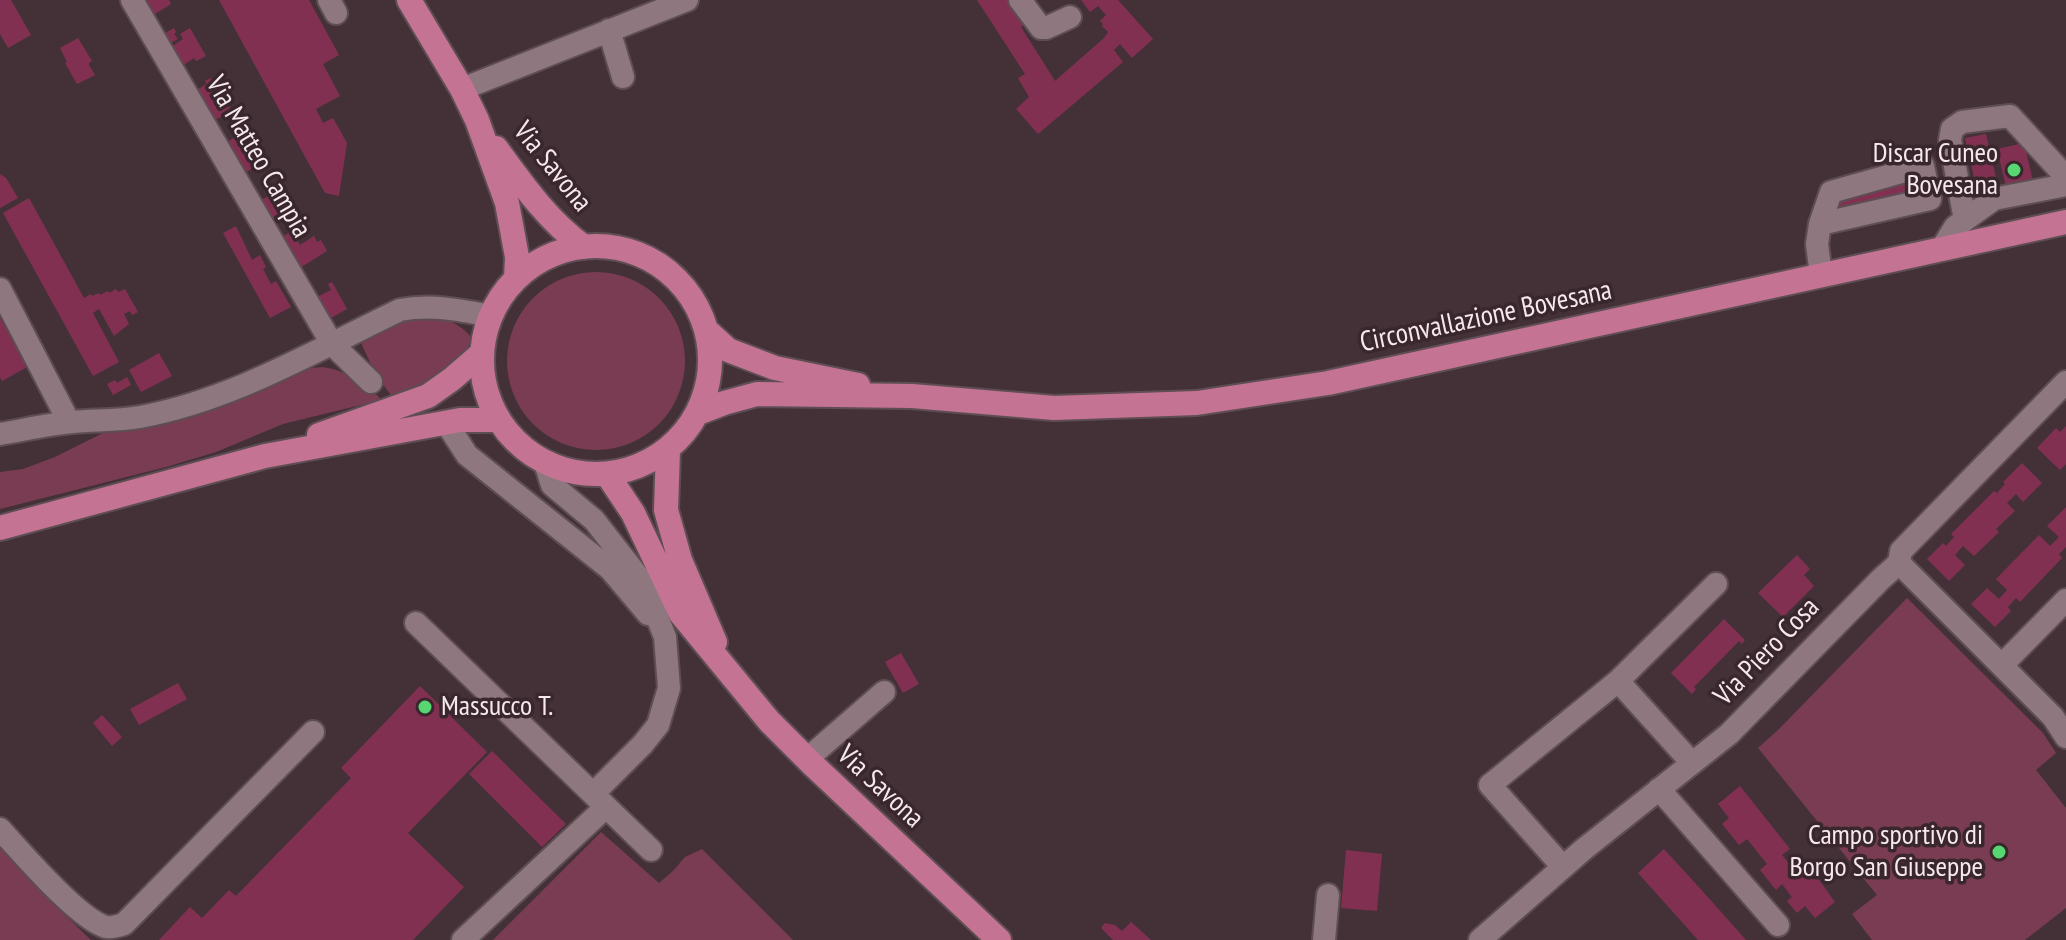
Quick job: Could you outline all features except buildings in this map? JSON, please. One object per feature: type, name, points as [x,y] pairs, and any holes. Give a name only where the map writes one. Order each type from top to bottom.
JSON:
[{"type":"main road","name":"Via Savona","points":[[409,0],[477,120],[507,203],[517,257],[516,279]]},
{"type":"main road","name":"Via Savona","points":[[477,120],[543,211],[563,232],[584,247]]},
{"type":"main road","name":"Circonvallazione Bovesana","points":[[698,413],[757,394],[912,396],[1054,408],[1197,403],[1328,383],[2066,222]]},
{"type":"main road","points":[[584,247],[627,251],[654,262],[677,280],[695,304],[706,330],[710,358],[707,386],[698,413],[685,433],[668,450],[649,462],[607,474],[575,473],[545,463],[519,445],[498,420],[485,388],[482,353],[485,334],[501,296],[536,263],[559,252],[584,247]]},
{"type":"main road","name":"Circonvallazione Bovesana","points":[[706,330],[728,350],[775,368],[912,396]]},
{"type":"main road","points":[[365,429],[428,396],[482,353]]},
{"type":"main road","points":[[0,528],[365,429],[447,424],[460,420],[498,420]]},
{"type":"main road","name":"Via Savona","points":[[668,450],[666,510],[680,560],[727,670]]},
{"type":"main road","name":"Via Savona","points":[[607,474],[633,513],[681,614],[769,721],[999,940]]},
{"type":"street","name":"Via Matteo Campia","points":[[132,0],[332,344],[371,382]]},
{"type":"street","points":[[462,89],[687,0]]},
{"type":"street","points":[[1020,0],[1041,28],[1070,17]]},
{"type":"street","points":[[609,30],[623,77]]},
{"type":"street","points":[[1965,220],[1950,140],[1952,129],[1962,122],[2010,116],[2066,177]]},
{"type":"street","points":[[1820,224],[1930,199],[1923,166],[1831,192],[1820,224],[1817,244],[1821,275]]},
{"type":"street","points":[[1942,248],[1955,227],[1994,199],[2066,185]]},
{"type":"street","points":[[0,289],[69,422]]},
{"type":"street","points":[[0,434],[69,422],[139,417],[219,394],[291,365],[400,310],[419,306],[491,316]]},
{"type":"street","name":"Via Piero Cosa","points":[[1480,940],[1563,867],[1729,734],[1899,563],[1901,551],[2066,382]]},
{"type":"street","points":[[447,424],[467,455],[610,569],[665,637]]},
{"type":"street","points":[[463,940],[600,801],[658,725],[669,688],[665,637],[644,584],[594,520],[552,485],[545,463]]},
{"type":"street","points":[[1899,563],[2063,725]]},
{"type":"street","points":[[1563,867],[1490,785],[1618,681],[1716,584]]},
{"type":"street","points":[[2002,665],[2066,600]]},
{"type":"street","points":[[416,623],[651,850]]},
{"type":"street","points":[[1618,681],[1692,763]]},
{"type":"street","points":[[807,759],[884,692]]},
{"type":"street","points":[[0,829],[60,892],[91,919],[108,928],[124,924],[313,732]]},
{"type":"street","points":[[1659,789],[1778,925]]},
{"type":"street","points":[[1324,940],[1328,895]]},
{"type":"shaded area","points":[[596,272],[630,279],[659,298],[678,327],[685,361],[678,395],[659,424],[630,443],[596,450],[562,443],[533,424],[514,395],[507,361],[514,327],[533,298],[562,279]]},
{"type":"shaded area","points":[[414,316],[452,322],[471,337],[470,343],[455,363],[435,379],[393,398],[376,375],[362,341]]},
{"type":"shaded area","points":[[322,367],[352,377],[381,400],[283,424],[216,452],[166,467],[0,509],[0,472],[23,469],[55,457],[111,429],[303,369]]},
{"type":"shaded area","points":[[1907,598],[2043,733],[2056,753],[2036,770],[2066,808],[2066,908],[2025,940],[1872,940],[1852,914],[1877,895],[1758,748]]},
{"type":"shaded area","points":[[601,832],[659,883],[685,857],[702,849],[793,940],[493,940]]},
{"type":"shaded area","points":[[0,846],[41,892],[91,940],[0,940]]},
{"type":"place","name":"Discar Cuneo Bovesana","points":[[2014,170]]},
{"type":"place","name":"Massucco T.","points":[[425,707]]},
{"type":"place","name":"Campo sportivo di Borgo San Giuseppe","points":[[1999,852]]}]
